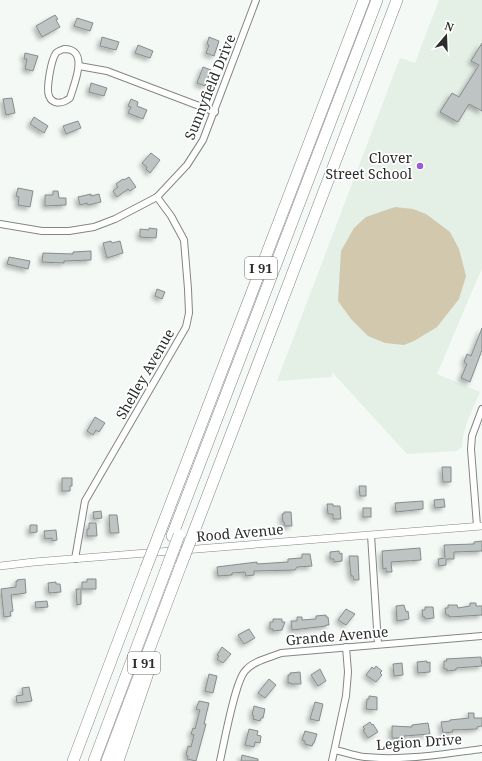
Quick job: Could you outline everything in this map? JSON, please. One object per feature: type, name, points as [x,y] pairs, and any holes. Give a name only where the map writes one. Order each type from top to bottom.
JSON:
[{"type":"highway","name":"I 91","points":[[73,761],[364,0]]},
{"type":"highway","points":[[175,536],[377,0]]},
{"type":"highway","points":[[87,761],[384,0]]},
{"type":"highway","name":"I 91","points":[[107,761],[397,0]]},
{"type":"highway","points":[[94,761],[163,567]]},
{"type":"highway","points":[[118,761],[152,662],[156,631]]},
{"type":"street","name":"Sunnyfield Drive","points":[[0,224],[42,231],[69,231],[94,227],[115,219],[157,197],[188,166],[203,140],[215,112],[256,0]]},
{"type":"street","points":[[64,49],[73,51],[78,58],[79,66],[70,98],[63,102],[54,102],[48,95],[48,90],[52,64],[56,54],[60,50],[64,49]]},
{"type":"street","points":[[79,66],[107,71],[215,112]]},
{"type":"street","name":"Shelley Avenue","points":[[75,559],[85,501],[186,327],[189,313],[184,240],[171,216],[157,197]]},
{"type":"street","points":[[479,526],[471,449],[472,436],[482,409]]},
{"type":"street","name":"Rood Avenue","points":[[0,566],[479,526]]},
{"type":"street","points":[[371,535],[378,644]]},
{"type":"street","name":"Grande Avenue","points":[[220,761],[237,688],[244,672],[253,664],[281,653],[482,636]]},
{"type":"street","points":[[332,761],[346,696],[348,672],[346,647]]},
{"type":"street","name":"Legion Drive","points":[[335,750],[364,757],[389,758],[448,754],[482,749]]},
{"type":"street","points":[[448,754],[449,761]]},
{"type":"shaded area","name":"Clover Street School","points":[[439,0],[482,0],[482,268],[437,374],[480,392],[467,422],[462,447],[457,451],[407,454],[332,372],[332,377],[277,381],[400,58],[415,63]]},
{"type":"shaded area","points":[[395,207],[413,209],[426,214],[450,232],[459,249],[466,276],[459,299],[437,327],[414,341],[404,345],[385,343],[368,336],[351,319],[338,301],[341,251],[354,228],[366,217]]},
{"type":"building","points":[[55,15],[58,19],[56,20],[60,27],[42,37],[36,26]]},
{"type":"building","points":[[77,18],[93,23],[90,31],[74,26]]},
{"type":"building","points":[[102,37],[119,42],[116,50],[100,46]]},
{"type":"building","points":[[209,37],[219,41],[214,56],[206,53],[209,45],[207,44]]},
{"type":"building","points":[[482,43],[482,111],[469,104],[458,122],[440,112],[452,93],[459,97],[479,65],[471,61]]},
{"type":"building","points":[[138,45],[153,51],[150,58],[135,53]]},
{"type":"building","points":[[25,53],[38,56],[33,71],[25,69],[27,59],[24,59]]},
{"type":"building","points":[[203,67],[211,70],[205,86],[197,83]]},
{"type":"building","points":[[91,83],[107,88],[104,96],[89,92]]},
{"type":"building","points":[[12,98],[15,113],[6,115],[3,99]]},
{"type":"building","points":[[131,99],[138,102],[137,106],[147,110],[143,119],[128,113],[131,107],[128,106]]},
{"type":"building","points":[[34,117],[48,126],[44,133],[30,124]]},
{"type":"building","points":[[78,121],[81,128],[66,134],[63,126]]},
{"type":"building","points":[[151,153],[160,160],[150,173],[146,169],[147,167],[142,163]]},
{"type":"building","points":[[129,177],[136,187],[130,191],[128,189],[117,197],[113,191],[118,187],[116,184]]},
{"type":"building","points":[[18,188],[33,191],[30,207],[18,205],[19,197],[16,196]]},
{"type":"building","points":[[53,191],[58,191],[59,198],[66,198],[66,205],[45,206],[45,195],[53,195]]},
{"type":"building","points":[[91,194],[91,196],[99,194],[101,202],[80,205],[78,197]]},
{"type":"building","points":[[149,228],[157,229],[156,238],[140,237],[140,229],[149,230]]},
{"type":"building","points":[[111,241],[112,243],[120,241],[123,253],[107,258],[103,243]]},
{"type":"building","points":[[91,251],[91,260],[64,261],[64,263],[42,262],[43,253],[73,254],[73,252]]},
{"type":"building","points":[[9,257],[30,261],[28,269],[7,264]]},
{"type":"building","points":[[157,289],[165,292],[162,299],[155,296]]},
{"type":"building","points":[[482,328],[482,350],[470,382],[461,378],[467,364],[464,362],[467,354],[471,356]]},
{"type":"building","points":[[95,417],[105,423],[99,432],[96,430],[93,435],[87,431]]},
{"type":"building","points":[[442,467],[451,467],[451,482],[443,482]]},
{"type":"building","points":[[62,478],[72,478],[72,486],[70,486],[70,491],[62,491]]},
{"type":"building","points":[[359,486],[366,486],[366,496],[360,496]]},
{"type":"building","points":[[444,499],[445,507],[435,508],[434,500]]},
{"type":"building","points":[[423,501],[423,509],[396,512],[395,503]]},
{"type":"building","points":[[327,504],[340,506],[341,519],[333,519],[333,514],[328,514]]},
{"type":"building","points":[[363,508],[371,508],[371,517],[363,517]]},
{"type":"building","points":[[101,511],[102,518],[94,519],[93,512]]},
{"type":"building","points":[[284,512],[291,512],[292,526],[285,526],[282,514],[284,514]]},
{"type":"building","points":[[109,515],[117,515],[119,533],[110,533]]},
{"type":"building","points":[[89,523],[96,523],[97,536],[87,536]]},
{"type":"building","points":[[30,525],[37,525],[37,532],[30,533]]},
{"type":"building","points":[[56,530],[57,540],[52,541],[52,538],[45,539],[44,531]]},
{"type":"building","points":[[482,541],[482,551],[454,552],[454,559],[446,559],[446,565],[439,566],[438,559],[445,558],[444,545],[474,544],[474,542]]},
{"type":"building","points":[[420,548],[421,560],[391,562],[392,572],[386,572],[386,568],[383,569],[382,551]]},
{"type":"building","points":[[339,551],[340,554],[342,553],[342,561],[334,562],[334,559],[330,559],[330,552]]},
{"type":"building","points":[[302,554],[310,554],[312,566],[297,567],[295,570],[254,571],[254,575],[246,576],[245,572],[218,576],[217,567],[257,562],[257,564],[288,562],[288,559],[302,558]]},
{"type":"building","points":[[349,556],[358,556],[359,580],[354,580],[353,576],[351,576]]},
{"type":"building","points":[[25,579],[26,593],[11,595],[13,611],[10,612],[11,616],[4,617],[1,589],[16,587],[17,580]]},
{"type":"building","points":[[87,579],[96,579],[96,589],[82,589],[82,582],[87,582]]},
{"type":"building","points":[[56,582],[56,584],[60,584],[61,592],[49,593],[48,583]]},
{"type":"building","points":[[76,589],[81,589],[81,604],[77,605]]},
{"type":"building","points":[[47,601],[48,607],[36,608],[35,602]]},
{"type":"building","points":[[470,603],[476,603],[476,606],[482,606],[482,615],[449,617],[449,615],[446,615],[445,608],[448,608],[448,605],[457,605],[458,608],[470,606]]},
{"type":"building","points":[[404,605],[406,612],[408,611],[409,619],[397,621],[396,606]]},
{"type":"building","points":[[425,607],[433,607],[434,618],[425,619],[425,617],[423,617],[422,610],[425,610]]},
{"type":"building","points":[[346,609],[355,614],[346,625],[338,620]]},
{"type":"building","points":[[326,615],[326,617],[328,617],[329,625],[292,630],[291,621],[297,621],[297,617],[302,617],[302,620],[316,619],[316,616]]},
{"type":"building","points":[[273,619],[282,619],[282,622],[285,622],[282,630],[273,631],[273,629],[270,629],[270,622],[273,622]]},
{"type":"building","points":[[249,629],[255,638],[244,644],[238,635]]},
{"type":"building","points":[[222,647],[231,654],[223,663],[217,659],[219,656],[217,655]]},
{"type":"building","points":[[481,657],[482,666],[456,668],[456,670],[447,671],[447,669],[444,669],[444,661],[447,661],[446,659]]},
{"type":"building","points":[[427,661],[427,663],[430,662],[430,672],[418,673],[417,662]]},
{"type":"building","points":[[402,663],[403,675],[394,676],[393,664]]},
{"type":"building","points":[[376,666],[382,671],[380,673],[382,675],[376,682],[366,675],[372,667],[374,669]]},
{"type":"building","points":[[320,669],[326,681],[318,686],[311,675]]},
{"type":"building","points":[[300,672],[301,684],[288,683],[288,675],[290,675],[290,673]]},
{"type":"building","points":[[209,674],[217,676],[213,693],[205,691]]},
{"type":"building","points":[[269,679],[276,685],[265,698],[258,693]]},
{"type":"building","points":[[29,687],[32,701],[17,703],[16,696],[23,695],[22,688]]},
{"type":"building","points":[[369,696],[377,697],[377,710],[366,709],[367,699],[369,699]]},
{"type":"building","points":[[199,701],[209,703],[204,724],[206,724],[196,761],[187,759],[188,756],[186,755],[188,746],[191,747],[194,735],[191,734],[193,728],[195,729],[200,710],[196,709]]},
{"type":"building","points":[[315,702],[323,704],[319,721],[310,719]]},
{"type":"building","points":[[254,706],[265,709],[263,718],[261,718],[260,721],[253,719],[254,716],[252,715]]},
{"type":"building","points":[[468,713],[474,713],[474,718],[482,718],[482,726],[477,727],[477,729],[452,730],[453,732],[443,733],[441,722],[469,718]]},
{"type":"building","points":[[370,722],[378,732],[368,738],[363,730],[365,729],[363,727]]},
{"type":"building","points":[[428,723],[430,734],[404,736],[404,738],[392,738],[392,726],[412,727],[412,725]]},
{"type":"building","points":[[249,729],[258,731],[257,735],[261,736],[260,743],[255,742],[254,747],[245,745]]},
{"type":"building","points":[[305,731],[317,734],[312,746],[305,744],[305,741],[302,740]]},
{"type":"building","points":[[242,755],[258,759],[258,761],[241,761]]},
{"type":"place","name":"Clover Street School","points":[[420,166]]}]
